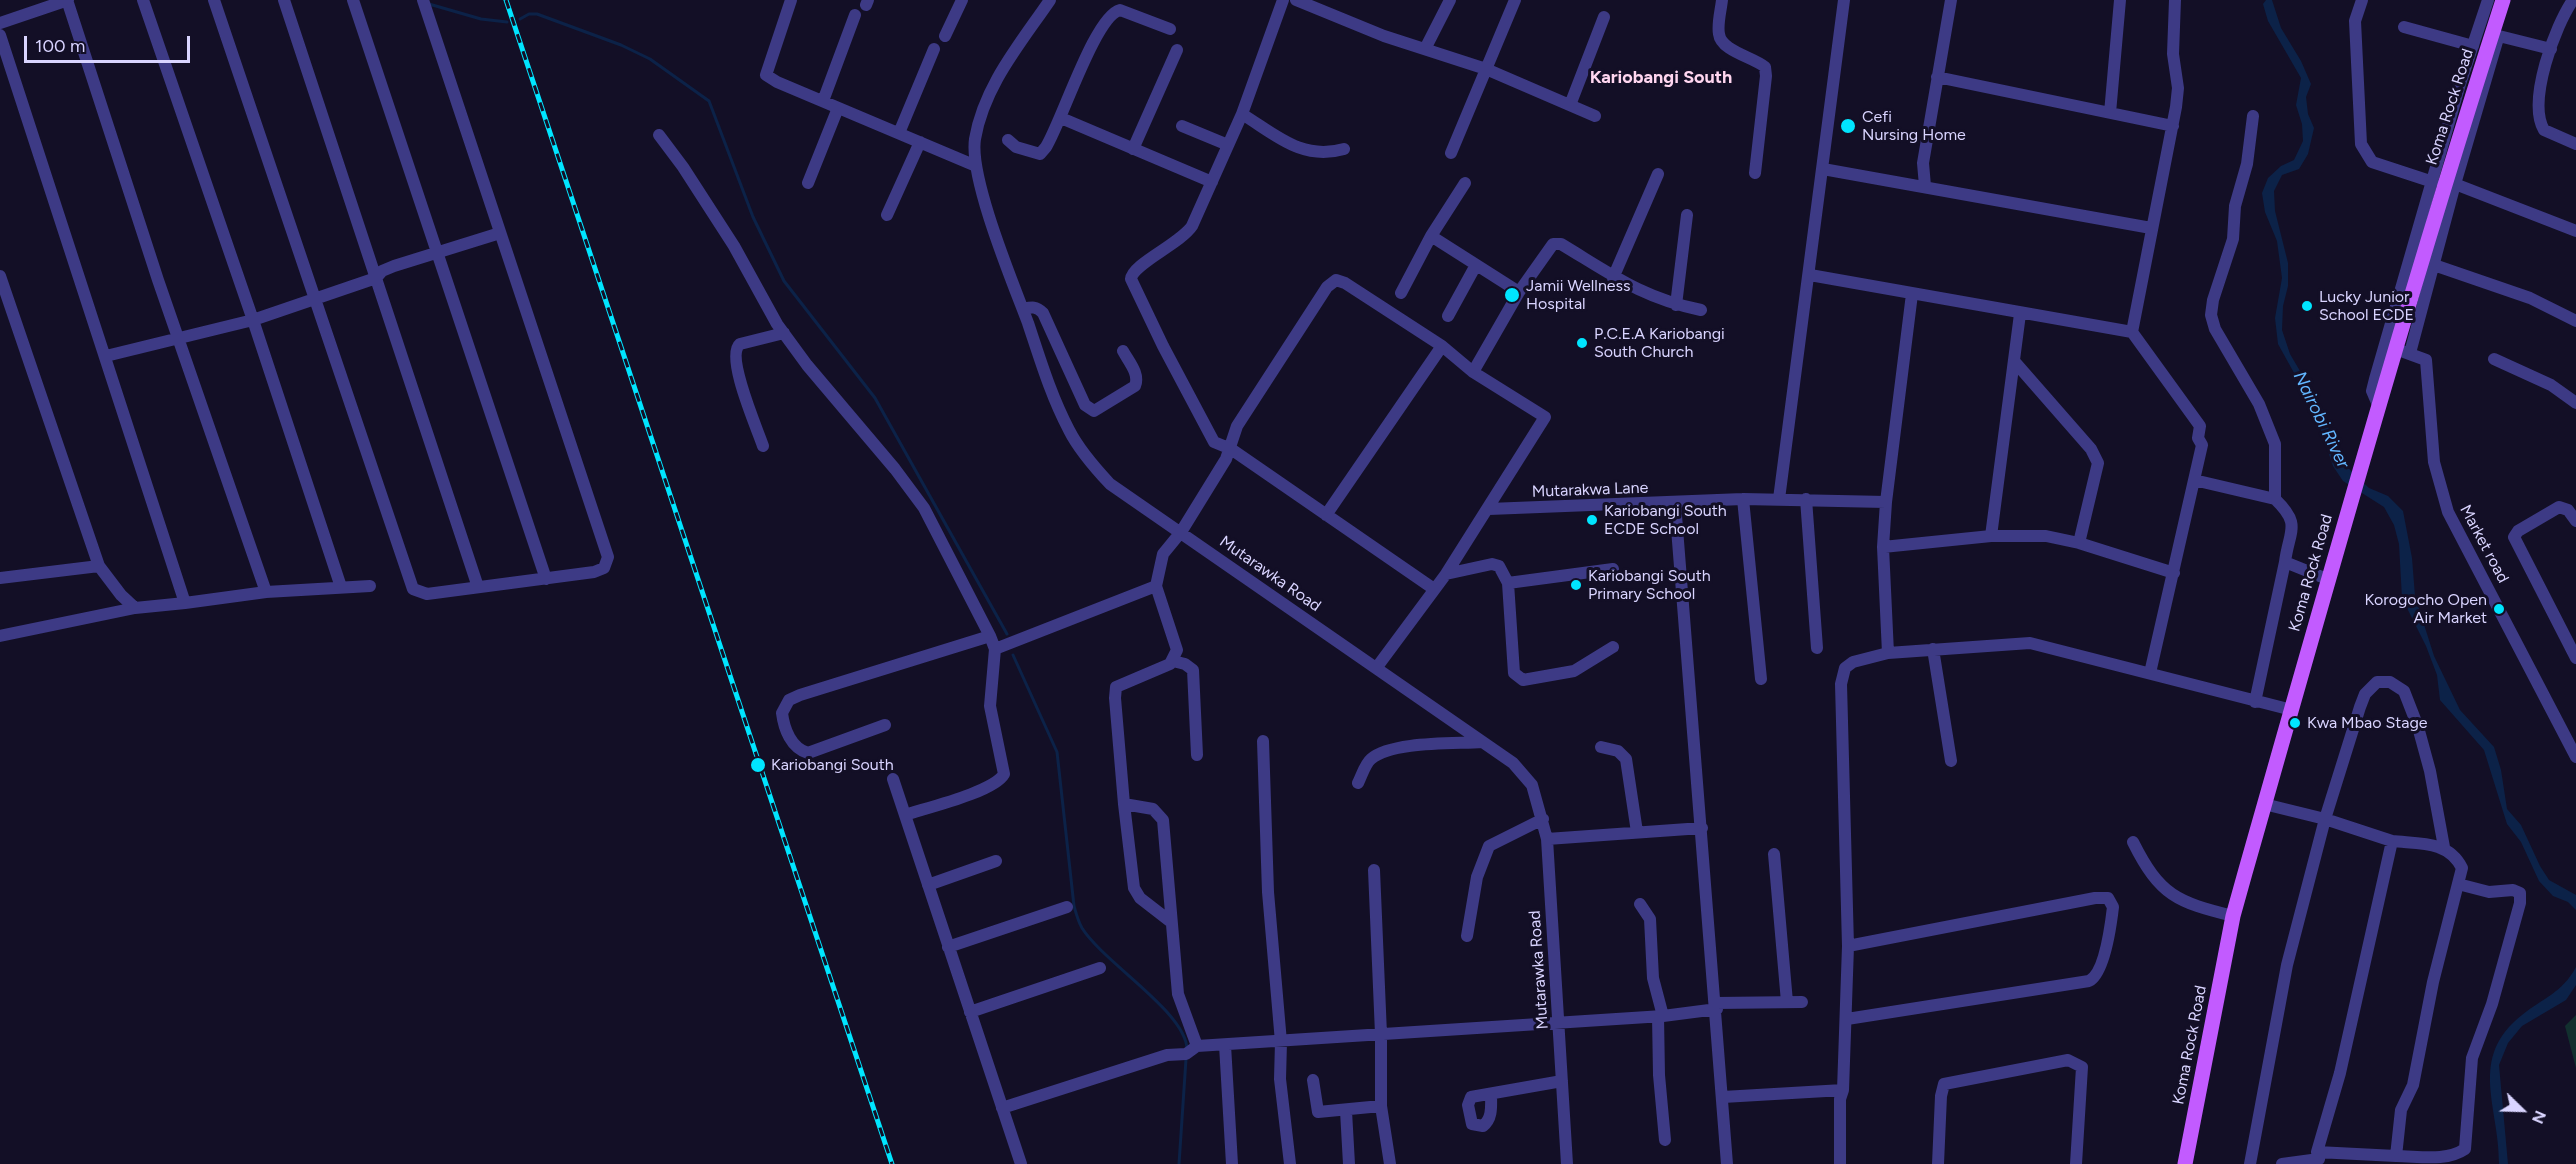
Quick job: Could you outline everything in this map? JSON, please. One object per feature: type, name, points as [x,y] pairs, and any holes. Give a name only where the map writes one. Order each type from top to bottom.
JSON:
[{"type":"main road","name":"Koma Rock Road","points":[[2185,1164],[2234,916],[2264,804],[2365,446],[2378,405],[2403,351],[2441,194],[2504,0]]},
{"type":"street","points":[[0,23],[68,0],[266,592]]},
{"type":"street","points":[[143,0],[253,320],[341,587]]},
{"type":"street","points":[[214,0],[313,299],[413,589],[427,594],[546,579],[604,568],[608,557],[423,0]]},
{"type":"street","points":[[284,0],[478,586]]},
{"type":"street","points":[[353,0],[546,579]]},
{"type":"street","points":[[791,0],[766,75],[976,166]]},
{"type":"street","points":[[945,36],[962,0]]},
{"type":"street","name":"Mutarawka Road","points":[[1050,0],[990,90],[975,143],[976,166],[1054,398],[1069,431],[1084,454],[1110,484],[1377,667],[1520,770],[1532,785],[1543,819],[1546,839],[1567,1164]]},
{"type":"street","points":[[1283,0],[1242,114],[1186,234],[1136,268],[1131,279],[1163,346],[1214,442],[1231,449],[1434,589]]},
{"type":"street","points":[[1296,0],[1384,36],[1486,69],[1595,116]]},
{"type":"street","points":[[1425,49],[1450,0]]},
{"type":"street","points":[[1451,153],[1515,0]]},
{"type":"street","points":[[1722,0],[1719,34],[1721,40],[1728,47],[1765,67],[1766,76],[1755,173]]},
{"type":"street","points":[[1779,499],[1810,275],[1844,0]]},
{"type":"street","points":[[1925,186],[1923,163],[1951,0]]},
{"type":"street","points":[[2110,113],[2120,0]]},
{"type":"street","points":[[2132,332],[2173,126],[2178,88],[2173,54],[2175,0]]},
{"type":"street","points":[[2362,0],[2355,21],[2360,124],[2364,153],[2372,162],[2433,182]]},
{"type":"street","points":[[2378,405],[2372,391],[2375,379],[2488,0]]},
{"type":"street","points":[[2403,351],[2434,265],[2455,184],[2510,0]]},
{"type":"street","points":[[2573,0],[2551,49],[2542,81],[2540,122],[2544,130],[2576,144]]},
{"type":"street","points":[[1008,140],[1016,147],[1040,154],[1053,136],[1097,34],[1108,16],[1120,10],[1170,29]]},
{"type":"street","points":[[823,101],[855,15]]},
{"type":"street","points":[[1570,105],[1604,17]]},
{"type":"street","points":[[2404,27],[2473,46]]},
{"type":"street","points":[[0,35],[106,356],[184,603]]},
{"type":"street","points":[[2499,36],[2551,49]]},
{"type":"street","points":[[899,133],[934,50]]},
{"type":"street","points":[[1133,149],[1177,50]]},
{"type":"street","points":[[1937,77],[2173,126]]},
{"type":"street","points":[[808,183],[838,108]]},
{"type":"street","points":[[1242,114],[1300,151],[1331,153],[1344,149]]},
{"type":"street","points":[[2253,116],[2247,164],[2235,206],[2233,239],[2213,300],[2211,315],[2215,329],[2259,404],[2275,444],[2275,498]]},
{"type":"street","points":[[1060,118],[1212,182]]},
{"type":"street","points":[[1182,126],[1228,145]]},
{"type":"street","points":[[659,135],[684,167],[734,246],[784,333],[807,365],[924,508],[995,649],[990,706],[1004,774],[1001,779],[986,787],[905,815]]},
{"type":"street","points":[[887,215],[920,142]]},
{"type":"street","points":[[1823,169],[2151,228]]},
{"type":"street","points":[[1613,278],[1658,174]]},
{"type":"street","points":[[1401,293],[1431,236],[1465,183]]},
{"type":"street","points":[[2455,184],[2576,231]]},
{"type":"street","points":[[1677,305],[1687,215]]},
{"type":"street","points":[[106,356],[253,320],[376,278],[394,266],[500,233]]},
{"type":"street","points":[[1431,236],[1519,292]]},
{"type":"street","points":[[1473,372],[1519,292],[1549,247],[1557,243],[1613,278],[1647,295],[1701,310]]},
{"type":"street","points":[[1448,316],[1476,265]]},
{"type":"street","points":[[2434,265],[2530,298],[2576,321]]},
{"type":"street","points":[[1810,275],[2132,332],[2200,426],[2201,431],[2198,438],[2202,445],[2150,673]]},
{"type":"street","points":[[0,276],[99,566],[121,595],[135,608]]},
{"type":"street","points":[[1173,661],[1177,650],[1156,586],[1163,554],[1181,532],[1231,449],[1237,426],[1327,287],[1336,280],[1345,282],[1442,346],[1473,372],[1545,417],[1446,574],[1377,667]]},
{"type":"street","points":[[1888,653],[1883,547],[1886,501],[1912,294]]},
{"type":"street","points":[[1023,309],[1038,308],[1043,313],[1085,405],[1094,411],[1118,398],[1137,381],[1137,376],[1123,351]]},
{"type":"street","points":[[1991,536],[2020,314]]},
{"type":"street","points":[[763,446],[736,368],[735,348],[751,340],[784,333]]},
{"type":"street","points":[[1326,515],[1442,346]]},
{"type":"street","name":"Market road","points":[[2403,351],[2424,357],[2427,363],[2434,462],[2448,512],[2576,757]]},
{"type":"street","points":[[2494,359],[2552,385],[2576,403]]},
{"type":"street","points":[[2014,361],[2091,449],[2098,463],[2079,543]]},
{"type":"street","points":[[2194,480],[2275,498],[2289,513],[2292,526],[2254,702]]},
{"type":"street","points":[[1743,499],[1761,679]]},
{"type":"street","name":"Mutarakwa Lane","points":[[1489,509],[1743,499],[1886,501]]},
{"type":"street","points":[[1806,499],[1816,648]]},
{"type":"street","points":[[1675,503],[1727,1164]]},
{"type":"street","points":[[2576,521],[2568,510],[2559,507],[2518,531],[2514,537],[2576,658]]},
{"type":"street","points":[[1883,547],[1991,536],[2046,536],[2079,543],[2174,573]]},
{"type":"street","points":[[2285,562],[2327,579]]},
{"type":"street","points":[[1446,574],[1496,564],[1508,583],[1513,667],[1517,677],[1523,680],[1567,673],[1613,647]]},
{"type":"street","points":[[0,578],[99,566]]},
{"type":"street","points":[[1508,583],[1613,569]]},
{"type":"street","points":[[0,636],[135,608],[266,592],[370,586]]},
{"type":"street","points":[[995,649],[1156,586]]},
{"type":"street","points":[[885,725],[808,753],[799,750],[792,743],[782,713],[789,700],[800,695],[990,636]]},
{"type":"street","points":[[1840,1164],[1840,1099],[1843,1090],[1847,1020],[1848,946],[1841,677],[1845,668],[1853,662],[1888,653],[2030,643],[2292,710]]},
{"type":"street","points":[[1933,649],[1951,761]]},
{"type":"street","points":[[1171,922],[1140,898],[1134,888],[1124,804],[1115,690],[1118,685],[1173,661],[1185,664],[1192,670],[1197,755]]},
{"type":"street","points":[[2250,1164],[2287,965],[2325,819],[2365,694],[2377,682],[2390,682],[2404,691],[2418,727],[2430,771],[2444,847]]},
{"type":"street","points":[[1263,741],[1268,891],[1281,1042],[1280,1079],[1290,1164]]},
{"type":"street","points":[[1358,783],[1368,762],[1382,753],[1396,749],[1482,742]]},
{"type":"street","points":[[1601,747],[1618,751],[1626,759],[1637,832]]},
{"type":"street","points":[[893,779],[1021,1164]]},
{"type":"street","points":[[1124,804],[1153,809],[1163,820],[1178,994],[1197,1046]]},
{"type":"street","points":[[2264,804],[2325,819],[2392,841],[2444,847],[2455,855],[2462,868],[2433,982],[2413,1085],[2401,1110],[2396,1156]]},
{"type":"street","points":[[1467,936],[1477,877],[1489,846],[1543,819]]},
{"type":"street","points":[[1546,839],[1702,828]]},
{"type":"street","points":[[2320,1158],[2392,841]]},
{"type":"street","points":[[2133,842],[2158,884],[2174,898],[2200,908],[2234,916]]},
{"type":"street","points":[[1774,854],[1787,1002]]},
{"type":"street","points":[[928,885],[996,861]]},
{"type":"street","points":[[1374,870],[1381,1034],[1381,1106],[1390,1164]]},
{"type":"street","points":[[2282,1164],[2320,1158],[2440,1157],[2458,1154],[2465,1149],[2472,1058],[2500,976],[2520,903],[2520,893],[2513,890],[2489,892],[2458,884]]},
{"type":"street","points":[[1847,1020],[2089,981],[2096,975],[2100,966],[2113,907],[2108,898],[2095,898],[1848,946]]},
{"type":"street","points":[[1640,904],[1650,919],[1653,978],[1660,1016],[1659,1075],[1665,1140]]},
{"type":"street","points":[[948,947],[1067,907]]},
{"type":"street","points":[[970,1012],[1100,968]]},
{"type":"street","points":[[1002,1108],[1167,1055],[1186,1053],[1197,1046],[1660,1016],[1716,1006],[1802,1002]]},
{"type":"street","points":[[1225,1045],[1232,1164]]},
{"type":"street","points":[[1938,1164],[1941,1096],[1944,1084],[2068,1060],[2082,1067],[2076,1164]]},
{"type":"street","points":[[1313,1080],[1318,1112],[1381,1106]]},
{"type":"street","points":[[1491,1094],[1562,1081]]},
{"type":"street","points":[[1723,1097],[1843,1090]]},
{"type":"street","points":[[1346,1111],[1350,1164]]},
{"type":"green space","points":[[2576,1015],[2576,1068],[2565,1026]]},
{"type":"water","name":"Nairobi River","points":[[2266,0],[2272,0],[2281,28],[2301,61],[2311,84],[2306,97],[2308,114],[2314,128],[2308,154],[2299,169],[2282,175],[2274,191],[2275,211],[2288,263],[2288,286],[2283,306],[2282,330],[2290,354],[2324,412],[2335,451],[2346,466],[2369,488],[2388,496],[2403,511],[2412,558],[2415,596],[2434,656],[2460,710],[2494,747],[2501,770],[2507,809],[2521,825],[2549,880],[2576,895],[2576,910],[2568,902],[2553,896],[2539,881],[2521,842],[2507,824],[2484,750],[2440,700],[2437,675],[2426,646],[2402,598],[2399,544],[2394,525],[2384,507],[2343,481],[2333,466],[2313,407],[2278,344],[2275,318],[2282,278],[2277,241],[2265,212],[2262,193],[2268,178],[2281,166],[2294,160],[2303,141],[2302,124],[2296,105],[2301,78],[2268,21],[2263,4]]},
{"type":"water","points":[[2576,967],[2576,985],[2566,1000],[2522,1026],[2508,1043],[2499,1065],[2508,1164],[2499,1164],[2490,1085],[2495,1049],[2505,1031],[2522,1015],[2565,983]]},
{"type":"waterway","points":[[429,4],[481,19],[507,22]]},
{"type":"waterway","points":[[520,19],[529,14],[537,14],[621,45],[650,59],[709,101],[753,217],[784,281],[875,398],[1007,634]]},
{"type":"waterway","points":[[1013,655],[1057,752],[1074,906],[1079,923],[1093,942],[1173,1019],[1183,1035],[1187,1049]]},
{"type":"waterway","points":[[1179,1164],[1186,1059]]},
{"type":"railway","points":[[506,0],[892,1164]]},
{"type":"place","name":"Cefi Nursing Home","points":[[1848,126]]},
{"type":"place","name":"Jamii Wellness Hospital","points":[[1512,295]]},
{"type":"place","name":"Lucky Junior School ECDE","points":[[2307,306]]},
{"type":"place","name":"P.C.E.A Kariobangi South Church","points":[[1582,343]]},
{"type":"place","name":"Kariobangi South ECDE School","points":[[1592,520]]},
{"type":"place","name":"Kariobangi South Primary School","points":[[1576,585]]},
{"type":"place","name":"Korogocho Open Air Market","points":[[2499,609]]},
{"type":"place","name":"Kwa Mbao Stage","points":[[2295,723]]},
{"type":"place","name":"Kariobangi South","points":[[758,765]]},
{"type":"district","name":"Kariobangi South","points":[[1661,78]]}]
